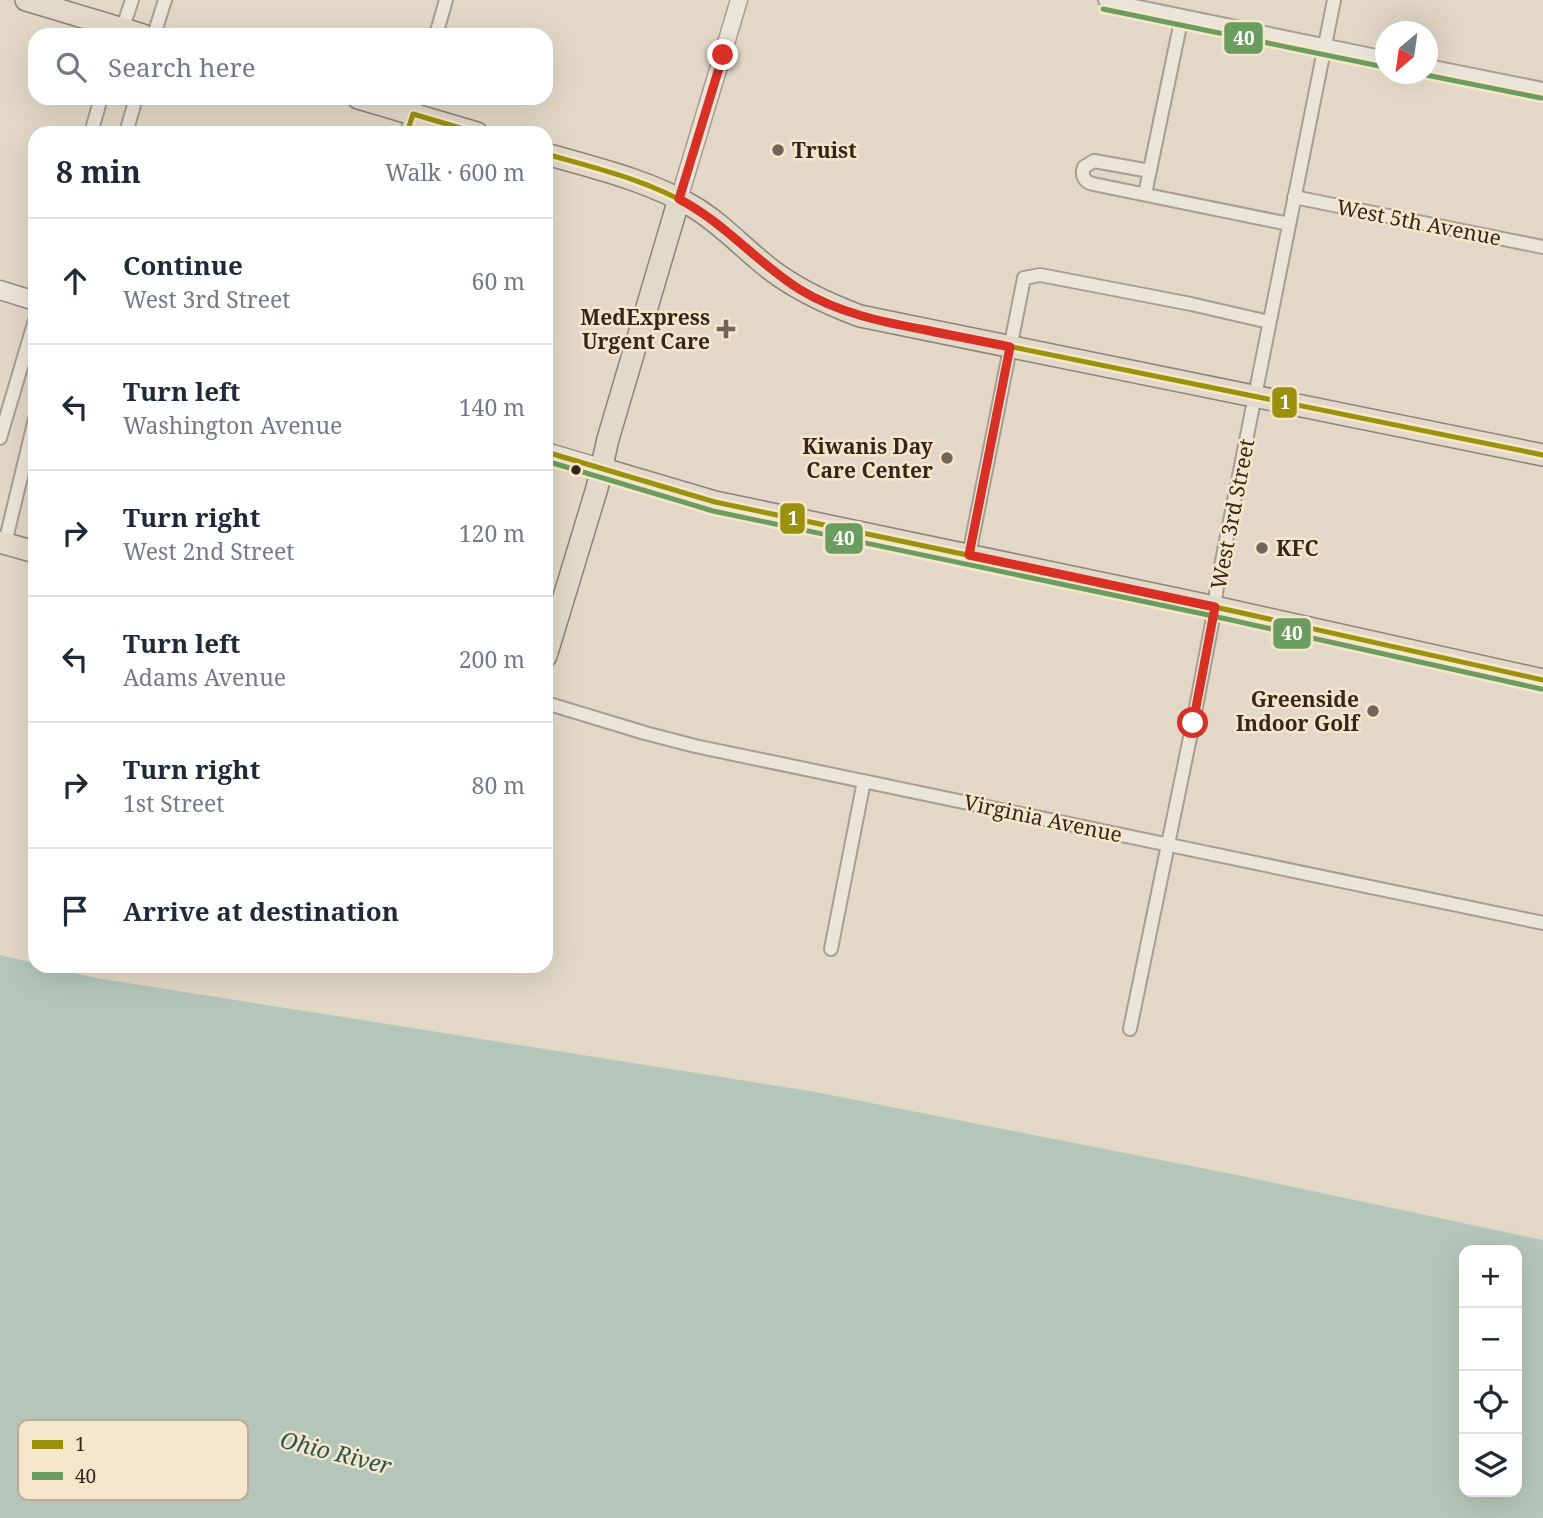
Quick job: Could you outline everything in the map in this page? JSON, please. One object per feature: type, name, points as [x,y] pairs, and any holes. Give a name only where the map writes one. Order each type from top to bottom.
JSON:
[{"type":"main road","points":[[26,0],[113,28]]},
{"type":"main road","points":[[380,105],[452,126]]},
{"type":"main road","points":[[553,156],[635,180],[679,199],[719,224],[786,281],[835,307],[860,316],[1543,455]]},
{"type":"main road","points":[[553,633],[679,199]]},
{"type":"main road","points":[[0,290],[28,298]]},
{"type":"main road","points":[[553,454],[715,502],[1215,607],[1543,680]]},
{"type":"main road","points":[[2,543],[28,550]]},
{"type":"street","points":[[129,28],[132,0]]},
{"type":"street","points":[[156,28],[165,0]]},
{"type":"street","points":[[438,28],[446,0]]},
{"type":"street","points":[[679,199],[739,0]]},
{"type":"street","points":[[1105,0],[1375,56]]},
{"type":"street","name":"West 3rd Street","points":[[1130,1029],[1334,0]]},
{"type":"street","points":[[1145,194],[1182,16]]},
{"type":"street","points":[[1438,68],[1543,89]]},
{"type":"street","points":[[93,126],[99,105]]},
{"type":"street","points":[[128,126],[134,105]]},
{"type":"street","points":[[1150,171],[1094,161],[1087,164],[1083,170],[1084,178],[1089,183],[1289,224]]},
{"type":"street","name":"West 5th Avenue","points":[[1294,197],[1543,247]]},
{"type":"street","points":[[969,555],[1024,278],[1040,275],[1269,322]]},
{"type":"street","points":[[0,438],[28,344]]},
{"type":"street","points":[[2,543],[28,445]]},
{"type":"street","name":"Virginia Avenue","points":[[553,705],[671,740],[1543,923]]},
{"type":"street","points":[[831,949],[864,781]]},
{"type":"water","name":"Ohio River","points":[[0,955],[28,961],[28,973],[75,973],[810,1091],[1237,1175],[1543,1240],[1543,1518],[0,1518]]},
{"type":"transit line","name":"40","points":[[1103,9],[1375,65]]},
{"type":"transit line","name":"40","points":[[1438,77],[1541,98]]},
{"type":"transit line","name":"1","points":[[409,126],[413,114],[453,126]]},
{"type":"transit line","name":"1","points":[[553,156],[620,176],[674,197],[712,220],[780,277],[860,316],[1543,455]]},
{"type":"transit line","name":"1","points":[[553,454],[715,502],[1215,607],[1543,680]]},
{"type":"transit line","name":"40","points":[[553,463],[713,511],[1213,616],[1541,689]]},
{"type":"place","name":"Truist","points":[[778,150]]},
{"type":"place","name":"MedExpress Urgent Care","points":[[726,329]]},
{"type":"place","name":"Kiwanis Day Care Center","points":[[947,458]]},
{"type":"place","name":"KFC","points":[[1262,548]]},
{"type":"place","name":"Greenside Indoor Golf","points":[[1373,711]]},
{"type":"route","points":[[723,55],[679,199],[719,224],[786,281],[819,300],[860,316],[1010,347],[969,555],[1215,607],[1193,723]]}]
